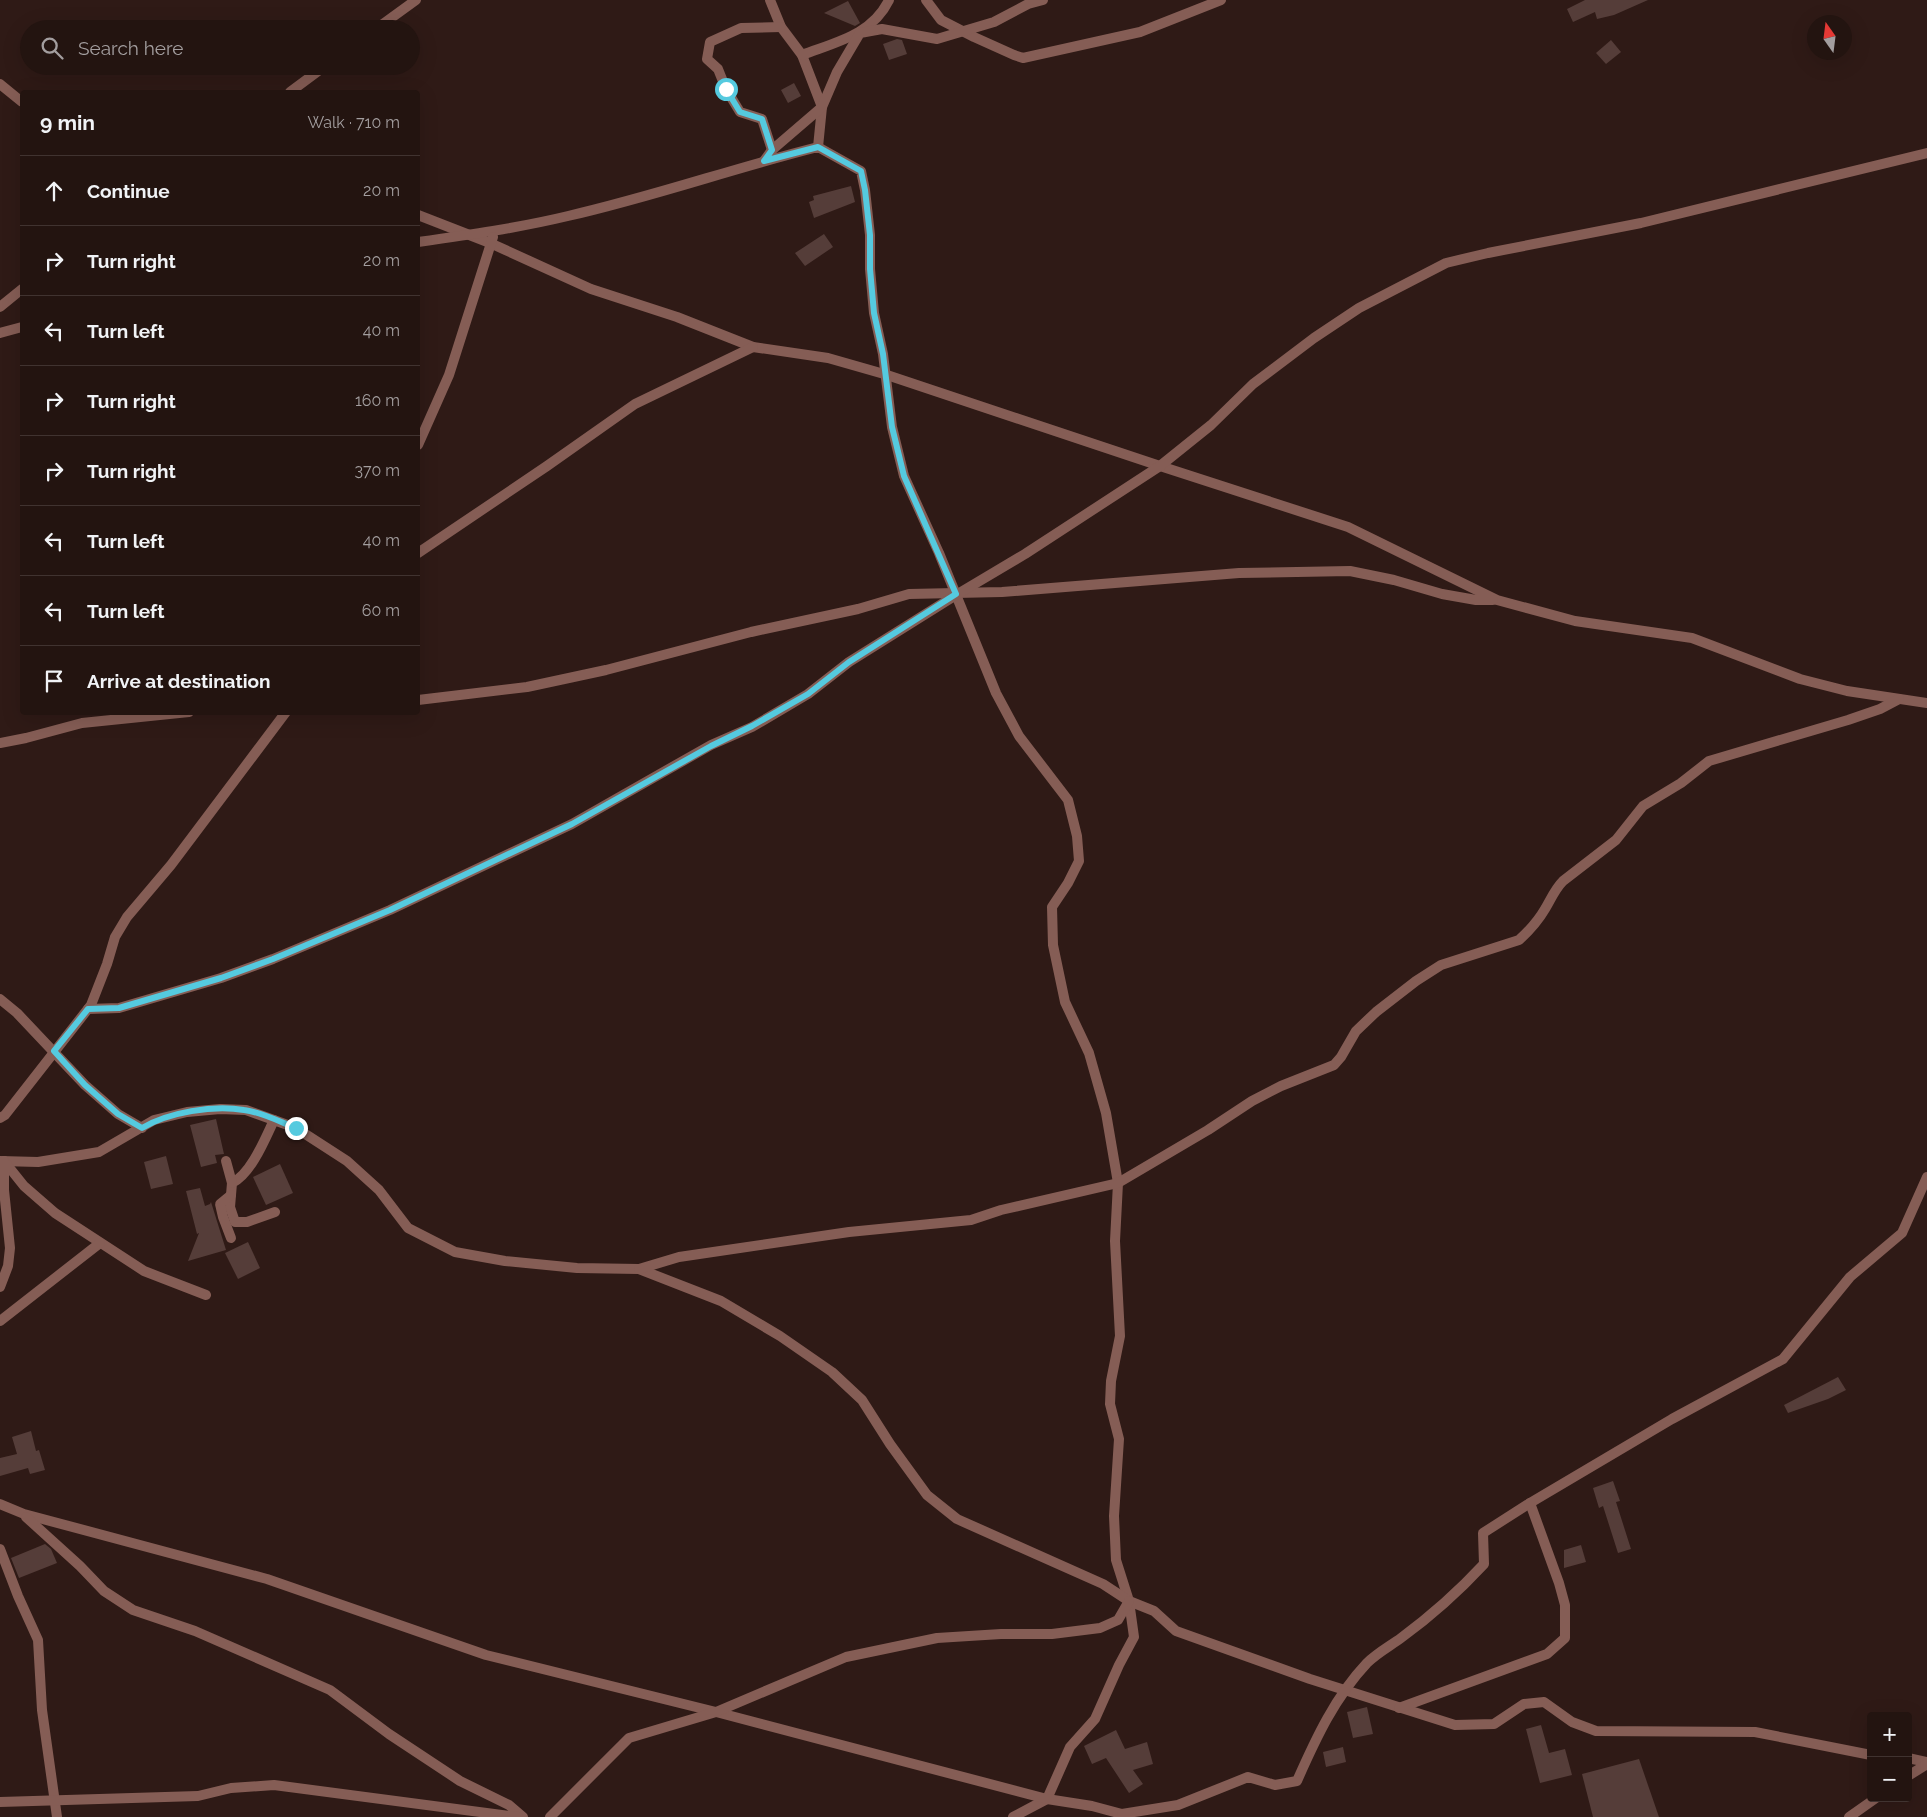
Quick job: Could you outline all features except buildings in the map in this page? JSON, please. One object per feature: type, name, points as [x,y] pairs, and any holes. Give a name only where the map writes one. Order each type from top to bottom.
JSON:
[{"type":"street","points":[[388,20],[416,0]]},
{"type":"street","points":[[770,0],[781,27],[802,55],[822,107]]},
{"type":"street","points":[[818,147],[822,107],[837,72],[860,33],[884,11],[889,0]]},
{"type":"street","points":[[926,0],[941,20],[963,32],[1014,56],[1031,57],[1140,32],[1221,0]]},
{"type":"street","points":[[802,55],[860,33],[882,29],[937,39],[994,22],[1028,4],[1043,0]]},
{"type":"street","points":[[772,150],[762,119],[740,112],[726,89],[718,70],[707,59],[710,42],[742,28],[781,27]]},
{"type":"street","points":[[293,90],[313,75]]},
{"type":"street","points":[[0,84],[20,100]]},
{"type":"street","points":[[764,161],[772,150],[822,107]]},
{"type":"street","points":[[420,242],[470,235],[566,217],[818,147],[861,171],[870,235],[870,269],[874,313],[883,354],[892,427],[904,476],[956,594],[996,693],[1019,736],[1068,800],[1077,836],[1079,861],[1068,883],[1052,907],[1053,945],[1065,1002],[1089,1053],[1106,1113],[1118,1183],[1115,1240],[1120,1336],[1111,1381],[1110,1404],[1118,1439],[1114,1516],[1116,1560],[1129,1601],[1134,1637],[1119,1665],[1095,1719],[1070,1747],[1047,1800],[1013,1817]]},
{"type":"street","points":[[88,1009],[119,1008],[221,978],[273,959],[390,910],[572,824],[711,746],[752,726],[800,698],[849,662],[956,594],[1033,549],[1160,466],[1211,425],[1253,384],[1314,338],[1359,308],[1446,263],[1497,251],[1641,223],[1927,153]]},
{"type":"street","points":[[420,216],[490,243],[592,288],[677,317],[753,348],[828,358],[884,374],[1348,527],[1497,600]]},
{"type":"street","points":[[420,440],[449,375],[490,243],[496,230]]},
{"type":"street","points":[[0,307],[20,291]]},
{"type":"street","points":[[0,333],[20,328]]},
{"type":"street","points":[[420,552],[635,404],[753,348]]},
{"type":"street","points":[[420,700],[536,685],[606,670],[751,632],[858,609],[909,594],[1002,592],[1239,573],[1350,571],[1394,580],[1442,594],[1476,600],[1497,600],[1575,621],[1692,638],[1800,679],[1847,691],[1927,703]]},
{"type":"street","points":[[2,1161],[38,1162],[99,1152],[154,1120],[187,1112],[220,1109],[246,1110],[296,1128],[347,1161],[379,1190],[408,1228],[456,1252],[514,1262],[577,1268],[638,1269],[679,1256],[849,1232],[971,1220],[1001,1210],[1118,1183],[1208,1130],[1252,1101],[1281,1086],[1334,1065],[1341,1057],[1356,1031],[1376,1012],[1416,981],[1441,965],[1519,940],[1528,932],[1544,910],[1556,888],[1563,881],[1616,840],[1643,806],[1681,782],[1708,761],[1864,714],[1900,699]]},
{"type":"street","points":[[0,743],[82,723],[160,715]]},
{"type":"street","points":[[0,1118],[5,1115],[88,1009],[107,964],[115,938],[127,917],[170,865],[284,715]]},
{"type":"street","points":[[0,999],[17,1013],[85,1085],[118,1114],[142,1128]]},
{"type":"street","points":[[232,1182],[238,1180],[254,1159],[274,1120]]},
{"type":"street","points":[[2,1161],[24,1186],[54,1213],[144,1271],[206,1295]]},
{"type":"street","points":[[0,1287],[8,1266],[10,1248],[2,1161]]},
{"type":"street","points":[[226,1161],[232,1182],[230,1207],[235,1222],[247,1222],[275,1212]]},
{"type":"street","points":[[0,1504],[24,1514],[267,1579],[486,1655],[716,1712],[1047,1800],[1092,1806],[1124,1816],[1178,1805],[1248,1777],[1275,1785],[1297,1781],[1320,1730],[1344,1690],[1369,1661],[1402,1637],[1464,1586],[1484,1564],[1483,1533],[1672,1419],[1783,1359],[1850,1276],[1902,1233],[1927,1177]]},
{"type":"street","points":[[230,1195],[220,1204],[222,1217],[231,1238]]},
{"type":"street","points":[[0,1321],[100,1243]]},
{"type":"street","points":[[638,1269],[721,1301],[780,1336],[832,1372],[862,1400],[890,1444],[927,1494],[957,1519],[1103,1584],[1129,1601],[1154,1611],[1176,1631],[1344,1690],[1455,1726],[1494,1724],[1524,1704],[1544,1702],[1572,1722],[1596,1731],[1755,1732],[1867,1754]]},
{"type":"street","points":[[1399,1708],[1547,1654],[1565,1638],[1565,1605],[1530,1503]]},
{"type":"street","points":[[24,1514],[80,1566],[104,1592],[133,1610],[195,1631],[330,1690],[389,1734],[452,1776],[509,1805],[523,1817]]},
{"type":"street","points":[[0,1549],[18,1596],[38,1640],[42,1710],[56,1799],[57,1817]]},
{"type":"street","points":[[550,1817],[629,1738],[716,1712],[846,1657],[937,1638],[1001,1634],[1052,1634],[1100,1628],[1118,1620],[1129,1601]]},
{"type":"street","points":[[1912,1759],[1927,1763]]},
{"type":"street","points":[[1912,1773],[1927,1763]]},
{"type":"street","points":[[0,1802],[198,1796],[231,1788],[274,1785],[518,1817]]},
{"type":"street","points":[[1849,1817],[1870,1802]]},
{"type":"route","points":[[296,1128],[246,1110],[220,1109],[187,1112],[154,1120],[142,1128],[118,1114],[85,1085],[54,1051],[88,1009],[119,1008],[221,978],[273,959],[390,910],[572,824],[808,694],[849,662],[956,594],[904,476],[892,427],[883,354],[874,313],[870,269],[870,235],[861,171],[818,147],[764,161],[772,150],[762,119],[740,112],[726,89]]}]
